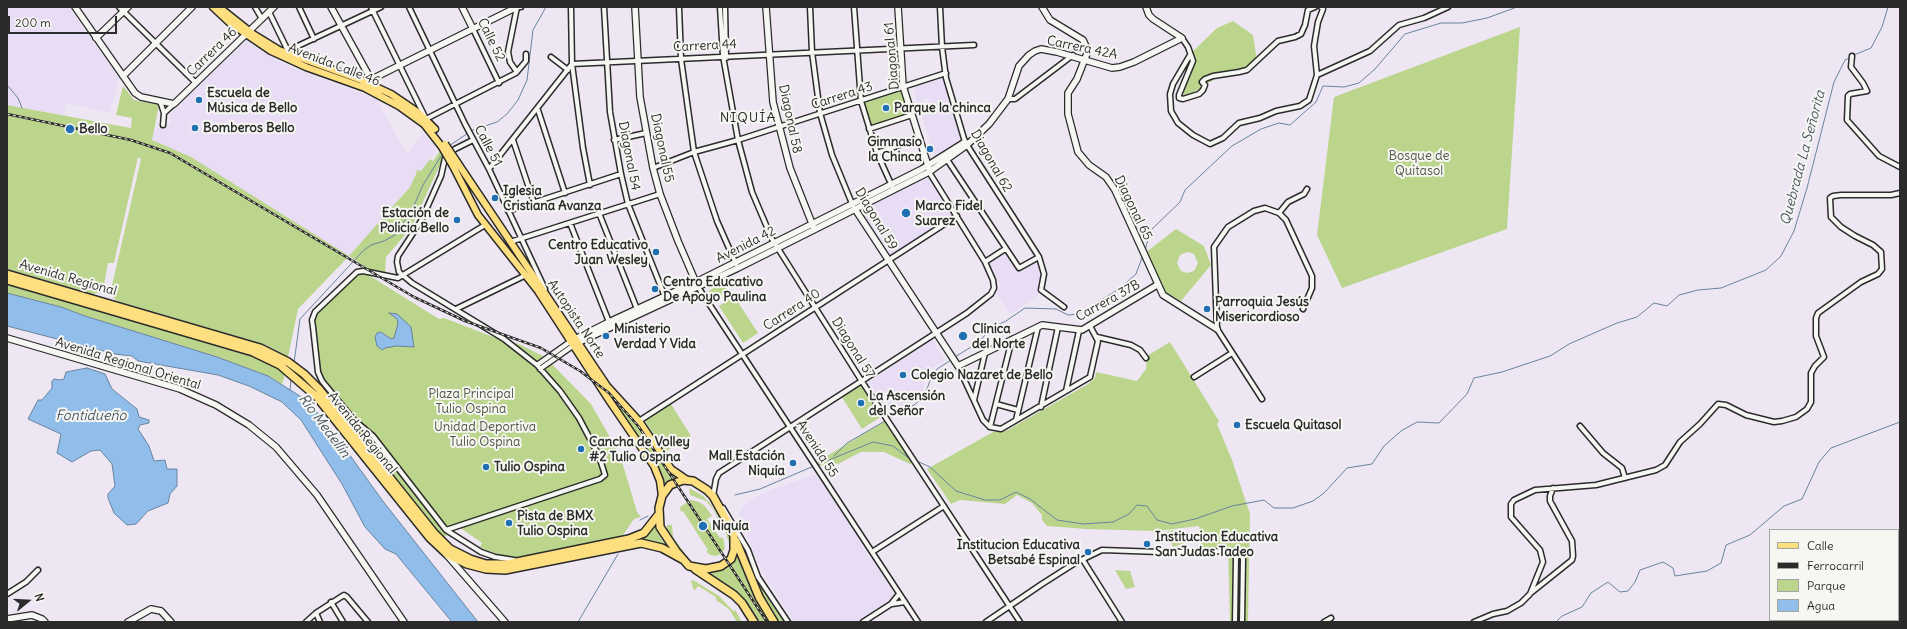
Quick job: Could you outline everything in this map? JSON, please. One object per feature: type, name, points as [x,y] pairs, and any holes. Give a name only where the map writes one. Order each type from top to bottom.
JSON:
[{"type":"highway","name":"Avenida Regional","points":[[7,274],[267,351],[287,366],[317,397],[440,547],[451,556],[467,564],[496,570],[641,543],[662,548],[682,559]]},
{"type":"highway","name":"Avenida Regional","points":[[7,280],[253,352],[299,370],[319,389],[434,533],[450,549],[470,559],[486,564],[506,564],[633,538],[644,533],[659,514]]},
{"type":"highway","points":[[754,622],[745,607],[734,595],[689,566],[662,532],[659,514],[662,496],[670,485],[679,481],[687,480],[702,486],[715,499],[734,536],[754,588],[774,622]]},
{"type":"highway","points":[[689,566],[706,569],[727,563],[734,550],[734,536]]},
{"type":"main road","name":"Avenida Calle 46","points":[[213,7],[248,33],[288,53],[368,81],[374,86],[391,94],[426,119],[444,146]]},
{"type":"main road","name":"Avenida Calle 46","points":[[219,7],[266,49],[294,62],[359,85],[379,94],[422,121],[444,146]]},
{"type":"main road","points":[[444,146],[455,164]]},
{"type":"main road","name":"Autopista Norte","points":[[455,164],[472,203],[485,225],[526,275],[609,389],[639,421],[671,469],[687,480]]},
{"type":"main road","name":"Autopista Norte","points":[[455,164],[547,296],[608,400],[641,446],[659,476],[662,496]]},
{"type":"main road","points":[[641,446],[645,441],[651,439]]},
{"type":"street","points":[[75,7],[137,95],[174,104]]},
{"type":"street","points":[[123,76],[192,7]]},
{"type":"street","points":[[255,7],[262,19]]},
{"type":"street","name":"Carrera 46","points":[[164,112],[274,7]]},
{"type":"street","points":[[299,7],[314,39]]},
{"type":"street","points":[[330,7],[368,81]]},
{"type":"street","points":[[269,12],[288,53],[372,9],[381,7]]},
{"type":"street","name":"Calle 51","points":[[409,7],[455,105],[489,169],[522,238],[547,296]]},
{"type":"street","name":"Calle 52","points":[[462,7],[499,84]]},
{"type":"street","points":[[517,7],[508,52],[510,62],[517,72]]},
{"type":"street","points":[[359,85],[517,7],[521,7]]},
{"type":"street","points":[[571,7],[572,64],[583,148],[590,185]]},
{"type":"street","name":"Diagonal 54","points":[[604,7],[606,62],[614,140],[621,174],[628,204],[666,299]]},
{"type":"street","name":"Diagonal 55","points":[[635,7],[638,60],[646,133],[653,168],[660,194],[697,285]]},
{"type":"street","points":[[679,7],[681,59],[694,152],[717,221],[736,265]]},
{"type":"street","name":"Diagonal 57","points":[[720,7],[725,56]]},
{"type":"street","name":"Diagonal 57","points":[[725,7],[725,61],[730,104],[752,192],[774,243],[861,380],[1020,622]]},
{"type":"street","name":"Diagonal 58","points":[[766,7],[768,54],[773,102],[778,126],[790,168],[815,230]]},
{"type":"street","name":"Diagonal 59","points":[[810,7],[812,52],[820,113],[832,155],[852,204],[888,260],[938,331],[983,420],[990,427]]},
{"type":"street","points":[[854,7],[856,51],[861,101],[877,153],[892,187]]},
{"type":"street","name":"Diagonal 61","points":[[898,7],[903,86],[920,138],[929,172]]},
{"type":"street","name":"Diagonal 62","points":[[940,7],[942,47],[946,73],[968,142],[1039,257],[1044,274],[1041,289],[1042,291],[1064,307]]},
{"type":"street","points":[[1042,7],[1050,20],[1083,40],[1088,51],[1085,59]]},
{"type":"street","points":[[1146,7],[1149,15],[1153,19],[1182,38],[1188,47],[1192,61],[1179,98],[1191,97],[1199,94],[1205,85],[1202,82],[1209,77],[1247,70],[1278,41],[1301,34],[1306,25],[1306,9],[1314,7]]},
{"type":"street","points":[[1190,55],[1173,84],[1170,94],[1170,107],[1178,123],[1193,135],[1210,144],[1223,138],[1239,123],[1306,103],[1311,97],[1316,75],[1314,46],[1318,22],[1323,9],[1321,7]]},
{"type":"street","points":[[1316,75],[1370,51],[1399,25],[1428,17],[1448,7]]},
{"type":"street","points":[[96,38],[124,8],[196,83]]},
{"type":"street","points":[[372,9],[426,119],[499,84],[517,72],[526,61],[526,54]]},
{"type":"street","name":"Carrera 42A","points":[[968,142],[989,124],[1008,100],[1019,66],[1029,54],[1041,49],[1073,55],[1112,68],[1134,62],[1182,38]]},
{"type":"street","name":"Carrera 44","points":[[572,64],[974,45]]},
{"type":"street","points":[[1008,100],[1015,99],[1073,55]]},
{"type":"street","points":[[1852,56],[1851,67],[1867,91],[1850,94],[1848,96],[1847,120],[1879,156],[1900,167]]},
{"type":"street","points":[[550,57],[568,70]]},
{"type":"street","name":"Diagonal 65","points":[[1085,59],[1068,93],[1068,114],[1078,152],[1089,165],[1104,175],[1114,190],[1157,285],[1165,296],[1216,329]]},
{"type":"street","points":[[489,169],[538,110],[572,64]]},
{"type":"street","name":"Carrera 43","points":[[653,168],[694,152],[738,140],[946,73]]},
{"type":"street","points":[[374,86],[379,94]]},
{"type":"street","points":[[160,101],[164,112],[163,125]]},
{"type":"street","points":[[538,110],[565,193]]},
{"type":"street","points":[[869,129],[912,115]]},
{"type":"street","points":[[614,140],[646,133]]},
{"type":"street","points":[[877,153],[920,138]]},
{"type":"street","points":[[446,530],[604,477],[603,464],[582,423],[560,391],[537,365],[504,339],[412,283],[398,268],[398,258],[421,221],[441,176],[445,158],[455,149],[473,140]]},
{"type":"street","points":[[513,140],[534,203]]},
{"type":"street","name":"Avenida 42","points":[[540,369],[575,342],[697,285],[774,243],[852,204],[929,172],[946,157],[968,142]]},
{"type":"street","points":[[946,157],[1005,249],[1019,268],[1039,257]]},
{"type":"street","name":"Avenida 42","points":[[736,265],[778,249],[855,210],[928,166],[946,157]]},
{"type":"street","points":[[788,622],[758,578],[748,550],[729,516],[715,499],[715,481],[719,473],[861,380],[967,314],[991,294],[994,288],[993,280],[985,262],[929,172]]},
{"type":"street","points":[[508,211],[621,174]]},
{"type":"street","points":[[1279,213],[1288,202],[1304,194],[1307,189]]},
{"type":"street","points":[[1530,594],[1544,558],[1540,550],[1511,517],[1511,504],[1522,495],[1535,490],[1596,485],[1656,470],[1665,465],[1680,442],[1700,424],[1718,404],[1726,405],[1746,415],[1774,422],[1782,422],[1796,417],[1807,409],[1811,402],[1811,373],[1824,356],[1824,353],[1817,342],[1816,318],[1818,313],[1861,282],[1878,274],[1882,269],[1881,252],[1873,244],[1841,227],[1831,217],[1830,198],[1841,195],[1891,195],[1900,193]]},
{"type":"street","points":[[509,242],[660,194]]},
{"type":"street","points":[[1262,399],[1216,329],[1214,272],[1216,243],[1228,227],[1254,211],[1265,208],[1279,213],[1286,220],[1312,276],[1312,288],[1303,309]]},
{"type":"street","points":[[599,213],[637,309]]},
{"type":"street","name":"Carrera 40","points":[[639,421],[956,216]]},
{"type":"street","points":[[570,223],[609,322]]},
{"type":"street","points":[[485,225],[416,269],[396,279],[363,271],[357,272],[315,312],[312,320],[318,372],[322,381],[354,420],[373,436],[446,530],[475,549],[495,557],[508,560],[536,559]]},
{"type":"street","points":[[985,262],[1005,249]]},
{"type":"street","points":[[412,283],[413,274],[416,269]]},
{"type":"street","points":[[456,310],[526,275]]},
{"type":"street","name":"Avenida 55","points":[[697,285],[918,622]]},
{"type":"street","name":"Carrera 37B","points":[[954,361],[985,352],[1038,326],[1046,324],[1079,331],[1090,326],[1157,285]]},
{"type":"street","name":"Avenida 42","points":[[537,365],[609,322],[637,309],[666,299]]},
{"type":"street","points":[[1016,420],[1038,326]]},
{"type":"street","points":[[1012,339],[990,427],[1001,428],[1041,407],[1090,377],[1097,337],[1090,326]]},
{"type":"street","points":[[1041,407],[1058,327]]},
{"type":"street","points":[[1066,392],[1079,331]]},
{"type":"street","points":[[1097,337],[1131,345],[1140,350],[1146,358]]},
{"type":"street","name":"Avenida Regional Oriental","points":[[7,338],[180,390],[216,405],[258,432],[288,459],[317,495],[404,622]]},
{"type":"street","points":[[974,400],[985,352]]},
{"type":"street","points":[[1194,377],[1232,353]]},
{"type":"street","points":[[996,404],[1018,410]]},
{"type":"street","points":[[1580,426],[1603,453],[1622,468],[1625,478]]},
{"type":"street","points":[[1474,622],[1493,614],[1507,611],[1521,603],[1572,560],[1572,541],[1550,501],[1553,488]]},
{"type":"street","points":[[872,552],[944,506]]},
{"type":"street","points":[[440,547],[505,622]]},
{"type":"street","points":[[986,622],[1042,584],[1102,550],[1240,552],[1243,559],[1242,622]]},
{"type":"street","points":[[1231,551],[1236,558],[1235,622]]},
{"type":"street","points":[[1084,560],[1122,622]]},
{"type":"street","points":[[7,594],[26,582],[38,570]]},
{"type":"street","points":[[863,622],[891,604],[899,594]]},
{"type":"street","points":[[306,622],[316,613],[341,596],[347,597],[368,622]]},
{"type":"street","points":[[331,602],[343,622]]},
{"type":"street","points":[[891,604],[904,602]]},
{"type":"street","points":[[128,622],[151,609],[161,611],[170,622]]},
{"type":"street","points":[[316,613],[320,622]]},
{"type":"street","points":[[7,619],[32,615],[42,619],[45,622]]},
{"type":"street","points":[[1324,622],[1331,618]]},
{"type":"shaded area","points":[[7,7],[69,7],[119,79],[110,113],[66,103],[64,115],[7,105]]},
{"type":"shaded area","points":[[245,41],[286,65],[376,99],[407,154],[423,133],[437,149],[421,171],[417,172],[410,187],[349,256],[151,140],[154,130],[170,123],[170,114]]},
{"type":"shaded area","points":[[944,76],[961,142],[936,160],[920,111],[931,106],[928,98],[917,103],[913,85]]},
{"type":"shaded area","name":"Marco Fidel Suarez","points":[[929,172],[957,216],[888,260],[855,209]]},
{"type":"shaded area","points":[[1005,251],[1019,272],[1037,262],[1042,278],[1039,295],[1010,314],[995,292],[1001,286],[989,262]]},
{"type":"shaded area","name":"Colegio Nazaret de Bello","points":[[932,339],[945,360],[928,372],[925,378],[922,395],[910,404],[888,412],[868,383]]},
{"type":"shaded area","points":[[816,474],[894,593],[893,597],[857,622],[794,622],[762,572],[739,516],[740,511],[747,502],[767,491]]},
{"type":"green space","points":[[1233,21],[1253,35],[1257,60],[1239,72],[1223,74],[1183,99],[1188,56],[1217,28]]},
{"type":"green space","name":"Bosque de Quitasol","points":[[1520,27],[1507,229],[1342,288],[1317,235],[1334,97]]},
{"type":"green space","points":[[123,86],[134,100],[159,105],[152,140],[191,157],[349,256],[298,309],[288,357],[266,345],[117,301],[112,296],[111,290],[141,159],[138,157],[114,263],[108,263],[104,285],[98,293],[92,294],[7,269],[7,105],[131,128],[132,118],[116,115]]},
{"type":"green space","name":"Parque la chinca","points":[[901,88],[911,115],[870,127],[863,101]]},
{"type":"green space","points":[[440,151],[444,156],[411,228],[386,257],[385,274],[370,270],[349,256],[410,187],[417,172],[416,170],[421,171],[430,159],[433,161]]},
{"type":"green space","points":[[1176,229],[1204,246],[1211,265],[1181,301],[1162,290],[1145,253]],"holes":[[[1187,252],[1194,254],[1198,263],[1194,271],[1187,273],[1181,271],[1177,263],[1180,255]]]},
{"type":"green space","name":"Unidad Deportiva Tulio Ospina","points":[[362,271],[439,319],[444,318],[496,338],[519,344],[545,357],[591,404],[620,455],[637,512],[641,517],[634,519],[621,538],[523,558],[507,557],[486,550],[480,547],[482,543],[459,527],[443,538],[352,424],[317,377],[311,328],[315,312],[353,276]]},
{"type":"green space","points":[[7,282],[238,350],[286,372],[282,384],[268,376],[217,357],[85,316],[61,307],[7,293]]},
{"type":"green space","points":[[722,282],[728,291],[714,300],[708,292]]},
{"type":"green space","points":[[734,296],[758,333],[743,343],[719,306]]},
{"type":"green space","points":[[1170,342],[1219,421],[1217,424],[1232,460],[1250,514],[1248,622],[1230,622],[1228,548],[1202,547],[1199,526],[1157,531],[1086,529],[1047,526],[1042,520],[1042,515],[1032,503],[1017,495],[1005,504],[960,500],[951,504],[927,469],[993,432],[1006,431],[1088,384],[1095,378],[1096,372],[1137,381],[1146,369],[1147,356]]},
{"type":"green space","points":[[581,348],[637,421],[659,454],[683,478],[676,479],[664,485],[660,473],[614,406]]},
{"type":"green space","points":[[861,380],[885,414],[862,429],[840,394]]},
{"type":"green space","points":[[671,404],[691,436],[665,452],[645,421]]},
{"type":"green space","points":[[888,419],[916,462],[910,464],[884,452],[861,452],[838,464],[832,463],[819,466],[817,462]]},
{"type":"green space","points":[[689,488],[703,496],[710,503],[729,533],[732,546],[729,556],[721,563],[704,567],[689,563],[667,531],[667,525],[672,525],[673,537],[692,563],[703,565],[714,564],[728,556],[730,547],[725,530],[713,509],[706,501],[690,495]]},
{"type":"green space","points":[[691,500],[699,502],[705,506],[712,516],[707,519],[720,538],[722,537],[724,541],[725,549],[717,556],[710,555],[706,551],[708,550],[683,511],[681,512],[680,507]]},
{"type":"green space","points":[[654,525],[669,550],[645,542],[643,536]]},
{"type":"green space","points":[[1173,530],[1174,533],[1184,530],[1188,542],[1173,547],[1169,537],[1163,540],[1161,534]]},
{"type":"green space","points":[[736,534],[745,547],[756,578],[784,622],[779,622],[762,596]]},
{"type":"green space","points":[[738,553],[756,598],[771,622],[759,622],[744,600],[733,590],[706,573],[723,569],[731,565]]},
{"type":"green space","points":[[1115,570],[1130,571],[1135,587],[1126,589]]},
{"type":"green space","points":[[693,580],[719,596],[733,611],[735,610],[742,622],[737,622],[729,609],[716,600],[716,597],[698,586],[694,591],[691,581]]},
{"type":"water","name":"Río Medellín","points":[[7,293],[61,307],[85,316],[217,357],[268,376],[303,398],[326,422],[382,500],[478,622],[452,622],[396,554],[385,549],[365,527],[342,484],[301,420],[282,402],[249,386],[218,375],[138,361],[132,356],[115,354],[7,326]]},
{"type":"water","points":[[389,313],[397,314],[411,327],[414,347],[396,346],[382,350],[377,346],[375,337],[377,333],[381,332],[391,339],[394,338],[398,323],[397,319]]},
{"type":"water","name":"Fontidueño","points":[[87,368],[105,374],[112,389],[137,409],[139,417],[149,420],[149,423],[140,425],[138,429],[149,446],[154,461],[165,460],[167,469],[177,469],[177,486],[170,494],[168,503],[148,511],[136,524],[127,525],[114,513],[108,498],[108,494],[115,486],[112,464],[100,450],[91,451],[72,462],[57,453],[61,434],[28,419],[38,400],[42,400],[52,388],[52,381],[54,379],[64,379],[66,372]]},
{"type":"waterway","points":[[470,131],[497,122],[507,114],[518,100],[527,80],[533,30],[546,7]]},
{"type":"waterway","points":[[1145,251],[1150,231],[1180,202],[1185,190],[1232,146],[1261,129],[1279,123],[1290,125],[1316,102],[1323,86],[1344,87],[1359,83],[1375,69],[1405,34],[1441,23],[1462,23],[1487,18],[1517,7]]},
{"type":"waterway","name":"Quebrada La Señorita","points":[[1854,55],[1871,48],[1882,27],[1888,7]]},
{"type":"waterway","name":"Quebrada La Señorita","points":[[919,462],[930,467],[956,491],[985,500],[1000,500],[1016,492],[1030,499],[1057,520],[1083,524],[1113,522],[1129,514],[1137,505],[1147,506],[1157,520],[1172,524],[1195,519],[1232,506],[1264,500],[1274,508],[1293,508],[1313,501],[1324,493],[1347,468],[1372,464],[1384,446],[1401,431],[1417,422],[1439,423],[1467,394],[1474,378],[1502,372],[1550,356],[1569,344],[1617,323],[1637,317],[1654,303],[1667,306],[1679,295],[1698,290],[1721,288],[1766,270],[1781,256],[1794,231],[1807,188],[1834,82],[1845,60],[1851,57]]},
{"type":"waterway","points":[[7,85],[18,98],[22,108]]},
{"type":"waterway","points":[[449,146],[468,133]]},
{"type":"waterway","points":[[294,363],[300,319],[363,251],[371,245],[384,241],[395,235],[412,210],[423,185],[443,153]]},
{"type":"waterway","points":[[955,357],[979,342],[991,328],[1006,321],[1025,308],[1056,309],[1068,315],[1078,314],[1119,289],[1136,274],[1143,255]]},
{"type":"waterway","points":[[890,417],[914,405],[924,397],[931,378],[937,369],[951,360]]},
{"type":"waterway","points":[[290,390],[291,380]]},
{"type":"waterway","points":[[834,456],[847,443],[885,421]]},
{"type":"waterway","points":[[1556,622],[1562,616],[1582,607],[1591,593],[1608,582],[1620,592],[1628,591],[1635,582],[1640,570],[1663,562],[1673,568],[1675,576],[1707,571],[1721,563],[1726,545],[1750,535],[1784,506],[1802,499],[1819,462],[1831,448],[1900,422]]},
{"type":"waterway","name":"Quebrada La Señorita","points":[[817,465],[873,442],[893,446],[910,459]]},
{"type":"waterway","name":"Quebrada La Señorita","points":[[735,495],[760,489],[814,466]]},
{"type":"waterway","name":"Quebrada La Señorita","points":[[640,520],[648,516]]},
{"type":"waterway","name":"Quebrada La Señorita","points":[[578,622],[618,554]]},
{"type":"railway","points":[[7,114],[131,140],[170,153],[414,297],[465,321],[541,348],[580,371],[609,393],[639,427],[767,622]]},
{"type":"place","name":"Escuela de Música de Bello","points":[[199,100]]},
{"type":"place","name":"Parque la chinca","points":[[886,108]]},
{"type":"place","name":"Bomberos Bello","points":[[195,128]]},
{"type":"place","name":"Bello","points":[[70,129]]},
{"type":"place","name":"Gimnasio la Chinca","points":[[930,149]]},
{"type":"place","name":"Iglesia Cristiana Avanza","points":[[495,198]]},
{"type":"place","name":"Marco Fidel Suarez","points":[[906,213]]},
{"type":"place","name":"Estación de Policia Bello","points":[[457,220]]},
{"type":"place","name":"Centro Educativo Juan Wesley","points":[[656,252]]},
{"type":"place","name":"Centro Educativo De Apoyo Paulina","points":[[655,289]]},
{"type":"place","name":"Parroquia Jesús Misericordioso","points":[[1207,309]]},
{"type":"place","name":"Ministerio Verdad Y Vida","points":[[606,336]]},
{"type":"place","name":"Clínica del Norte","points":[[963,336]]},
{"type":"place","name":"Colegio Nazaret de Bello","points":[[903,375]]},
{"type":"place","name":"La Ascensión del Señor","points":[[861,403]]},
{"type":"place","name":"Escuela Quitasol","points":[[1237,425]]},
{"type":"place","name":"Cancha de Volley #2 Tulio Ospina","points":[[581,449]]},
{"type":"place","name":"Mall Estación Niquía","points":[[793,463]]},
{"type":"place","name":"Tulio Ospina","points":[[486,467]]},
{"type":"place","name":"Pista de BMX Tulio Ospina","points":[[509,523]]},
{"type":"place","name":"Niquía","points":[[703,526]]},
{"type":"place","name":"Institucion Educativa San Judas Tadeo","points":[[1147,544]]},
{"type":"place","name":"Institucion Educativa Betsabé Espinal","points":[[1088,552]]},
{"type":"district","name":"NIQUÍA","points":[[748,118]]},
{"type":"park label","name":"Plaza Principal Tulio Ospina","points":[[471,402]]}]
